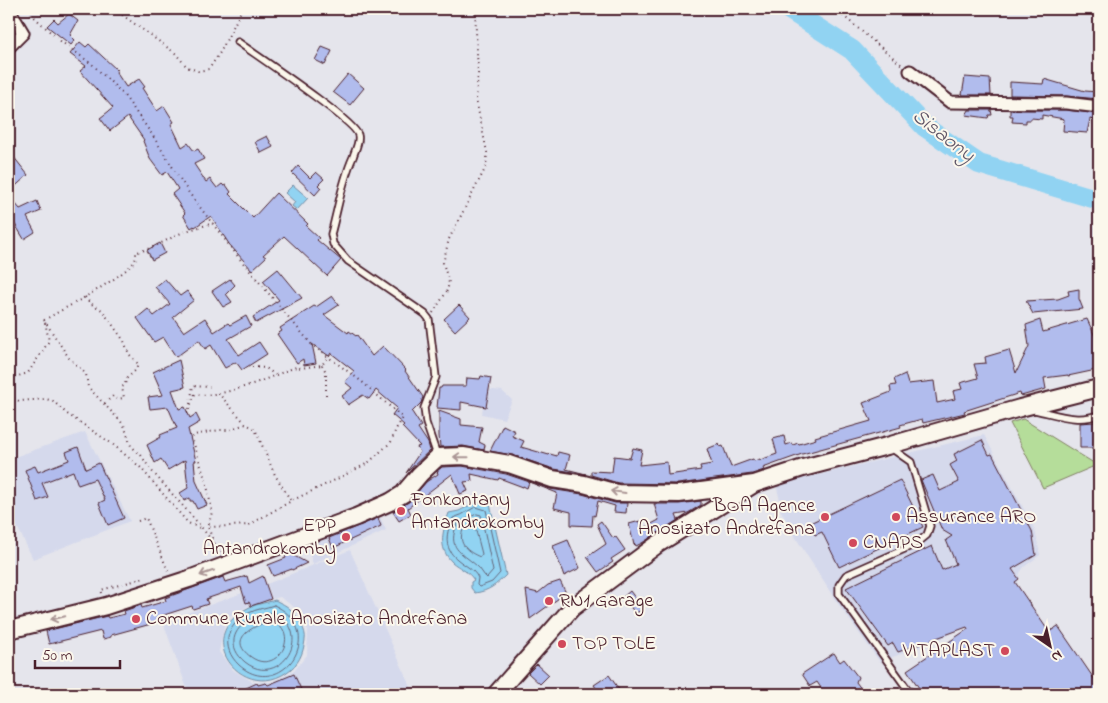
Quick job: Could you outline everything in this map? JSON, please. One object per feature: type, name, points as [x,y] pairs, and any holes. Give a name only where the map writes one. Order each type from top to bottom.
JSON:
[{"type":"street","points":[[9,47],[23,33],[13,16]]},
{"type":"street","points":[[910,71],[950,102],[1066,103],[1099,107]]},
{"type":"street","points":[[9,630],[106,606],[231,564],[390,502],[403,494],[438,457],[463,456],[509,464],[552,479],[584,484],[617,493],[679,494],[754,484],[803,468],[1099,388]]},
{"type":"street","points":[[496,694],[572,608],[658,544],[754,484]]},
{"type":"lane","points":[[238,42],[324,103],[358,134],[359,142],[349,165],[331,234],[333,244],[348,261],[429,319],[436,377],[424,408],[426,423],[438,457]]},
{"type":"lane","points":[[1020,408],[1077,418],[1091,418],[1099,414]]},
{"type":"lane","points":[[887,446],[911,462],[930,526],[927,534],[916,544],[846,575],[838,585],[839,594],[911,694]]},
{"type":"path","points":[[30,9],[30,13],[49,31],[94,65],[123,94],[151,133],[189,193],[296,328],[312,345],[361,380],[403,418],[391,442],[368,463],[291,501],[248,525],[208,527]]},
{"type":"path","points":[[114,9],[175,53],[187,67],[198,71],[209,69],[221,51],[242,9]]},
{"type":"path","points":[[429,319],[447,292],[449,283],[442,263],[449,239],[486,167],[487,152],[476,100],[478,74],[475,9]]},
{"type":"path","points":[[835,9],[910,71]]},
{"type":"path","points":[[44,320],[85,297],[125,270],[135,260],[136,252],[145,251],[186,231],[213,223]]},
{"type":"path","points":[[85,297],[102,310],[124,341],[129,354],[138,364],[136,370],[126,379],[122,387],[124,398],[117,399],[113,396],[104,404]]},
{"type":"path","points":[[9,390],[10,382],[15,376],[28,373],[49,341],[44,320]]},
{"type":"path","points":[[44,320],[69,358],[86,374],[88,387],[124,425],[131,446],[141,455],[150,469],[231,564]]},
{"type":"path","points":[[210,387],[193,386],[190,408],[195,394],[203,395],[225,392],[296,366],[301,368],[322,365],[328,357]]},
{"type":"path","points":[[322,365],[326,372],[326,398]]},
{"type":"path","points":[[252,367],[266,368],[275,375]]},
{"type":"path","points":[[218,393],[246,424],[255,429],[275,475],[291,501]]},
{"type":"path","points":[[9,396],[18,401],[46,399],[53,401],[67,414],[111,443],[140,467],[188,523],[202,529]]},
{"type":"path","points":[[216,547],[208,527],[212,512],[207,486],[192,438],[194,435],[228,430],[246,424]]},
{"type":"path","points":[[138,522],[146,518],[168,571],[160,573]]},
{"type":"path","points":[[106,606],[101,590],[152,576]]},
{"type":"shaded area","points":[[485,389],[502,391],[512,400],[504,419],[482,414]]},
{"type":"shaded area","points":[[85,432],[130,521],[33,559],[9,510],[9,459]]},
{"type":"shaded area","points":[[984,435],[1035,530],[1040,555],[1024,567],[1017,584],[998,597],[970,621],[945,637],[880,662],[834,598],[796,538],[776,502],[780,500],[776,485]]},
{"type":"shaded area","name":"EPP Antandrokomby","points":[[378,513],[386,530],[313,564],[306,544]]},
{"type":"shaded area","points":[[350,550],[414,694],[189,694],[163,622],[245,592],[250,605],[229,617],[225,624],[219,652],[233,670],[253,682],[272,682],[294,671],[307,655],[308,630],[294,607],[280,597],[272,599],[267,584]]},
{"type":"green space","points":[[1023,419],[1097,465],[1043,488],[1010,423]]},
{"type":"water","points":[[293,185],[308,198],[297,210],[292,206],[295,202],[285,193]]},
{"type":"water","points":[[476,502],[490,504],[506,575],[492,587],[475,593],[471,588],[471,582],[474,580],[447,556],[444,550],[443,538],[449,513],[459,511]]},
{"type":"water","points":[[275,600],[289,608],[301,624],[305,632],[303,650],[300,658],[287,672],[271,679],[255,679],[241,673],[230,663],[224,650],[223,636],[230,622],[246,609]]},
{"type":"building","points":[[69,14],[78,21],[70,35],[75,40],[71,45],[47,26],[54,19],[58,23]]},
{"type":"building","points":[[80,42],[86,47],[89,44],[117,70],[116,72],[126,87],[139,79],[145,87],[142,88],[157,111],[164,106],[174,122],[171,124],[182,147],[188,143],[194,151],[198,149],[204,159],[194,164],[206,182],[210,179],[217,188],[222,184],[226,185],[231,192],[229,194],[253,218],[276,193],[308,224],[306,226],[319,238],[317,240],[341,260],[327,276],[284,236],[263,255],[266,257],[252,270],[229,244],[211,216],[191,228],[183,215],[185,213],[172,194],[178,189],[167,172],[162,175],[150,159],[144,140],[128,117],[110,131],[100,118],[113,108],[80,71],[86,66],[70,54]]},
{"type":"building","points":[[322,47],[332,51],[325,65],[315,60]]},
{"type":"building","points":[[348,74],[364,88],[350,105],[333,92]]},
{"type":"building","points":[[965,77],[990,79],[991,95],[962,95]]},
{"type":"building","points":[[1044,79],[1085,91],[1099,92],[1099,99],[1066,96],[1010,95],[1010,82],[1043,84]]},
{"type":"building","points":[[969,110],[991,110],[992,115],[989,115],[988,118],[966,115]]},
{"type":"building","points":[[1010,110],[1066,110],[1099,114],[1097,121],[1090,119],[1087,133],[1063,131],[1064,119],[1042,115],[1042,119],[1031,118],[1031,120],[1026,120],[1026,123],[1012,122],[1013,116],[1010,116]]},
{"type":"building","points":[[267,136],[273,147],[261,153],[255,142]]},
{"type":"building","points":[[9,151],[28,175],[9,192]]},
{"type":"building","points":[[298,166],[310,178],[316,172],[324,179],[318,185],[321,188],[315,195],[292,173]]},
{"type":"building","points":[[9,196],[20,209],[37,201],[41,211],[27,217],[35,232],[24,239],[13,221],[9,224]]},
{"type":"building","points":[[160,243],[165,253],[152,260],[147,250]]},
{"type":"building","points":[[278,269],[302,298],[256,323],[253,317],[279,300],[263,281]]},
{"type":"building","points":[[165,279],[180,296],[187,291],[194,300],[173,317],[184,332],[205,318],[214,332],[228,323],[230,325],[246,316],[251,326],[228,339],[239,355],[259,342],[267,354],[242,370],[236,362],[225,368],[211,345],[205,349],[199,340],[176,357],[163,337],[154,342],[137,318],[148,309],[154,316],[170,304],[155,287]]},
{"type":"building","points":[[230,279],[235,285],[226,294],[232,302],[223,307],[212,291]]},
{"type":"building","points":[[1079,289],[1079,299],[1083,309],[1033,314],[1026,301],[1058,299],[1069,295],[1068,291]]},
{"type":"building","points":[[332,296],[339,305],[324,315],[348,333],[349,331],[357,335],[372,356],[383,346],[406,370],[423,397],[421,403],[412,412],[421,426],[418,428],[428,443],[430,450],[406,473],[420,452],[417,447],[420,446],[402,427],[404,425],[392,415],[397,408],[376,390],[369,399],[363,395],[348,405],[342,396],[352,388],[345,382],[354,371],[331,353],[329,356],[312,344],[316,363],[304,365],[303,359],[297,363],[277,334],[282,331],[280,328]]},
{"type":"building","points":[[459,305],[470,317],[455,331],[444,319]]},
{"type":"building","points":[[1087,319],[1099,345],[1097,346],[1099,356],[1094,357],[1096,370],[1068,376],[1044,378],[1046,389],[1021,396],[1020,393],[964,411],[965,413],[923,423],[922,419],[900,425],[901,427],[802,454],[752,474],[678,484],[618,483],[591,475],[591,471],[612,472],[614,456],[630,458],[633,448],[642,450],[639,465],[667,462],[668,475],[701,470],[700,466],[712,464],[707,449],[719,444],[720,447],[723,446],[731,467],[753,459],[754,461],[760,460],[777,454],[773,439],[784,436],[786,445],[792,443],[793,445],[799,444],[816,439],[815,437],[871,421],[863,403],[891,392],[890,386],[896,385],[894,379],[905,374],[908,384],[934,381],[937,403],[955,399],[953,391],[962,389],[960,383],[978,378],[974,364],[986,363],[985,357],[1009,350],[1016,373],[1029,346],[1026,325],[1040,320],[1043,332]]},
{"type":"building","points":[[179,360],[185,387],[172,390],[179,409],[185,407],[190,418],[196,414],[200,422],[188,429],[196,461],[194,461],[196,481],[207,505],[197,509],[193,501],[190,501],[190,498],[184,501],[180,493],[188,488],[185,460],[168,470],[161,459],[155,463],[147,445],[161,437],[160,435],[177,428],[168,407],[150,409],[148,397],[163,395],[153,372]]},
{"type":"building","points":[[481,376],[491,378],[486,407],[461,402],[461,410],[437,408],[439,388],[442,386],[466,386],[467,378],[480,379]]},
{"type":"building","points":[[439,411],[461,419],[461,425],[482,427],[479,442],[485,445],[484,450],[463,446],[440,447]]},
{"type":"building","points":[[1095,422],[1094,448],[1080,448],[1080,423]]},
{"type":"building","points":[[503,425],[515,431],[512,436],[524,441],[521,447],[549,455],[557,456],[558,452],[570,455],[566,469],[586,474],[554,469],[512,455],[490,451]]},
{"type":"building","points":[[982,440],[989,455],[992,454],[1032,531],[1036,555],[1012,569],[1019,579],[1015,582],[1049,632],[1058,626],[1099,686],[1099,694],[923,694],[907,670],[968,629],[967,627],[898,652],[893,643],[888,646],[846,588],[932,546],[942,570],[956,564],[946,540],[952,536],[942,530],[921,480],[933,475],[940,491],[959,482],[950,465],[957,461],[954,454]]},
{"type":"building","points":[[78,447],[86,469],[99,463],[124,518],[108,525],[99,503],[105,500],[95,479],[78,485],[73,471],[42,483],[48,497],[37,501],[25,470],[35,466],[38,472],[69,460],[66,452]]},
{"type":"building","points":[[462,466],[506,474],[550,489],[582,494],[615,503],[627,503],[626,513],[614,512],[615,506],[598,501],[595,516],[593,515],[592,526],[571,525],[571,512],[554,508],[557,493],[529,482],[527,488],[499,478],[498,480],[471,474],[472,481],[464,482],[468,491],[460,494],[452,474],[408,508],[411,514],[399,521],[393,512],[410,501],[426,482],[438,474],[437,471],[442,467]]},
{"type":"building","points":[[900,480],[923,527],[839,567],[822,532],[815,535],[810,523]]},
{"type":"building","points":[[701,501],[701,505],[688,513],[676,515],[678,520],[642,543],[634,545],[629,524],[640,521],[642,529],[659,520],[654,504],[679,504]]},
{"type":"building","points":[[378,518],[381,526],[333,548],[329,538]]},
{"type":"building","points":[[601,521],[613,538],[616,537],[625,550],[611,559],[613,562],[598,572],[587,557],[606,544],[597,524]]},
{"type":"building","points":[[568,540],[580,568],[564,576],[553,546]]},
{"type":"building","points":[[289,553],[307,563],[273,576],[268,565],[286,558],[284,554]]},
{"type":"building","points":[[247,576],[249,583],[263,576],[271,599],[251,606],[249,602],[246,603],[241,587],[206,599],[208,604],[193,609],[192,606],[161,616],[162,621],[111,635],[111,637],[103,639],[101,631],[49,644],[46,631],[107,616],[108,618],[125,614],[124,611],[141,605],[142,608],[166,601],[165,598],[223,577],[225,582]]},
{"type":"building","points":[[560,581],[566,593],[530,619],[526,590],[538,593],[548,585]]},
{"type":"building","points":[[630,591],[644,610],[635,613],[623,597]]},
{"type":"building","points":[[834,653],[840,662],[844,659],[858,677],[856,682],[865,694],[825,694],[817,682],[810,686],[802,674]]},
{"type":"building","points":[[537,664],[549,675],[540,684],[528,673]]},
{"type":"building","points":[[294,674],[303,694],[233,694],[257,683],[258,685],[266,683],[268,685]]},
{"type":"building","points":[[609,675],[622,694],[600,694],[594,685]]},
{"type":"waterway","name":"Sisaony","points":[[788,9],[852,50],[925,127],[979,164],[1099,200]]},
{"type":"place","name":"Fonkontany Antandrokomby","points":[[401,511]]},
{"type":"place","name":"BOA Agence Anosizato Andrefana","points":[[825,517]]},
{"type":"place","name":"Assurance ARO","points":[[896,517]]},
{"type":"place","name":"EPP Antandrokomby","points":[[346,537]]},
{"type":"place","name":"CNAPS","points":[[853,543]]},
{"type":"place","name":"RN1 Garage","points":[[549,601]]},
{"type":"place","name":"Commune Rurale Anosizato Andrefana","points":[[136,619]]},
{"type":"place","name":"TOP TOLE","points":[[562,644]]},
{"type":"place","name":"VITAPLAST","points":[[1005,651]]}]
